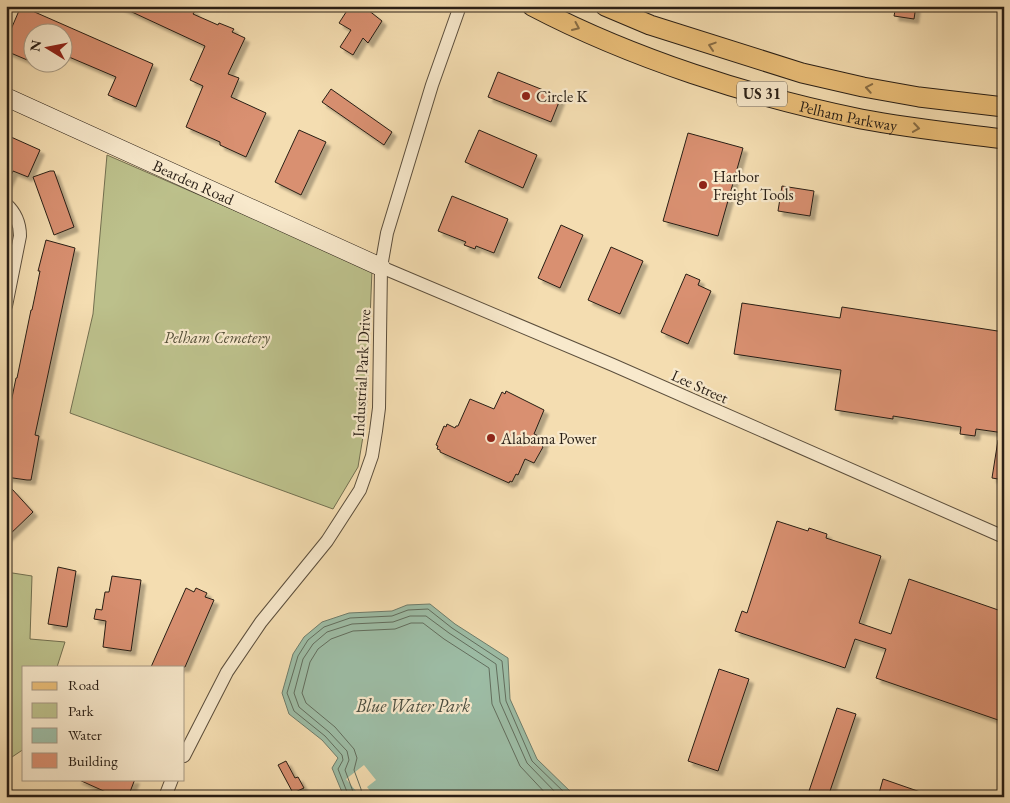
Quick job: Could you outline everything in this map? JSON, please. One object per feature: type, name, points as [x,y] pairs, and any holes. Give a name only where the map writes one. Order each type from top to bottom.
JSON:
[{"type":"main road","name":"Pelham Parkway","points":[[532,6],[575,27],[649,58],[721,82],[860,119],[1004,139]]},
{"type":"main road","name":"Pelham Parkway","points":[[605,6],[650,25],[710,45],[769,64],[822,78],[919,97],[1004,107]]},
{"type":"main road","points":[[814,108],[822,78]]},
{"type":"street","name":"Industrial Park Drive","points":[[185,754],[227,672],[261,622],[327,541],[352,504],[364,480],[376,431],[379,408],[381,267],[387,233],[434,79],[460,6]]},
{"type":"street","name":"Bearden Road","points":[[6,97],[381,267]]},
{"type":"street","points":[[6,204],[16,216],[20,226],[20,236],[6,306]]},
{"type":"street","name":"Lee Street","points":[[381,267],[604,361],[1004,538]]},
{"type":"street","points":[[165,797],[172,780]]},
{"type":"green space","name":"Pelham Cemetery","points":[[107,155],[372,270],[366,418],[358,467],[333,509],[70,413],[93,314]]},
{"type":"green space","points":[[6,572],[32,576],[30,639],[65,642],[57,666],[22,666],[22,750],[6,761]]},
{"type":"water","name":"Blue Water Park","points":[[430,604],[455,624],[508,658],[510,699],[537,759],[576,797],[344,797],[332,768],[338,758],[322,740],[289,714],[282,693],[293,654],[304,637],[322,622],[349,613],[392,611],[407,605]]},
{"type":"pier","points":[[364,765],[376,780],[367,787],[375,797],[361,797],[346,779]]},
{"type":"building","points":[[21,6],[57,22],[22,22],[22,58],[6,51],[6,41]]},
{"type":"building","points":[[119,6],[184,6],[195,11],[193,14],[218,25],[219,23],[234,29],[232,32],[245,38],[228,74],[239,78],[231,97],[266,113],[246,157],[220,145],[220,142],[186,127],[203,86],[190,80],[205,46]]},
{"type":"building","points":[[350,6],[363,6],[382,21],[368,43],[363,38],[353,55],[340,47],[351,30],[339,23]]},
{"type":"building","points":[[896,6],[916,6],[914,19],[894,16]]},
{"type":"building","points":[[72,28],[153,64],[136,107],[108,95],[116,77],[72,58]]},
{"type":"building","points":[[498,72],[561,97],[551,122],[488,97]]},
{"type":"building","points":[[331,89],[392,132],[384,145],[322,102]]},
{"type":"building","points":[[299,130],[326,142],[301,195],[275,182]]},
{"type":"building","points":[[479,130],[537,155],[523,188],[465,162]]},
{"type":"building","name":"Harbor Freight Tools","points":[[688,133],[743,148],[718,236],[663,221]]},
{"type":"building","points":[[6,136],[40,150],[28,177],[13,171],[6,186]]},
{"type":"building","points":[[54,171],[74,227],[54,235],[33,177]]},
{"type":"building","points":[[782,186],[814,191],[810,216],[778,211]]},
{"type":"building","points":[[452,196],[508,219],[494,253],[476,246],[475,249],[464,245],[466,242],[438,231]]},
{"type":"building","points":[[561,225],[583,235],[560,288],[538,278]]},
{"type":"building","points":[[46,240],[75,248],[35,435],[39,436],[31,480],[27,480],[6,477],[6,439],[9,422],[7,422]]},
{"type":"building","points":[[611,247],[643,261],[620,314],[588,300]]},
{"type":"building","points":[[686,274],[700,280],[698,285],[711,291],[688,344],[661,332]]},
{"type":"building","points":[[742,303],[840,318],[842,307],[1004,332],[1004,433],[976,429],[975,436],[960,434],[961,427],[893,416],[893,419],[835,410],[841,370],[734,354]]},
{"type":"building","name":"Alabama Power","points":[[506,391],[544,410],[534,434],[545,439],[543,447],[534,463],[525,459],[518,475],[516,474],[512,482],[510,481],[509,483],[440,452],[436,445],[444,426],[446,427],[447,424],[455,428],[458,426],[470,399],[494,409],[502,392],[505,394]]},
{"type":"building","points":[[998,440],[1004,441],[1004,480],[992,478]]},
{"type":"building","points":[[12,489],[33,512],[6,538],[6,494]]},
{"type":"building","points":[[777,521],[808,531],[809,528],[827,534],[826,538],[881,556],[859,623],[891,634],[909,579],[1004,612],[1004,722],[876,678],[886,649],[855,639],[845,668],[735,631],[742,611],[747,613]]},
{"type":"building","points":[[58,567],[76,571],[67,627],[48,624]]},
{"type":"building","points":[[112,576],[141,580],[131,651],[103,647],[106,621],[94,619],[96,609],[102,610],[105,592],[109,592]]},
{"type":"building","points":[[186,588],[194,592],[196,588],[207,593],[205,597],[214,600],[185,667],[151,666]]},
{"type":"building","points":[[719,669],[749,679],[718,771],[688,761]]},
{"type":"building","points":[[837,708],[856,714],[828,797],[807,797]]},
{"type":"building","points":[[286,761],[295,778],[298,777],[304,788],[293,793],[278,765]]},
{"type":"building","points":[[883,779],[929,795],[929,797],[878,797]]},
{"type":"building","points":[[79,780],[135,780],[128,797],[117,797]]},
{"type":"place","name":"Circle K","points":[[526,96]]},
{"type":"place","name":"Harbor Freight Tools","points":[[703,185]]},
{"type":"place","name":"Alabama Power","points":[[491,438]]}]
